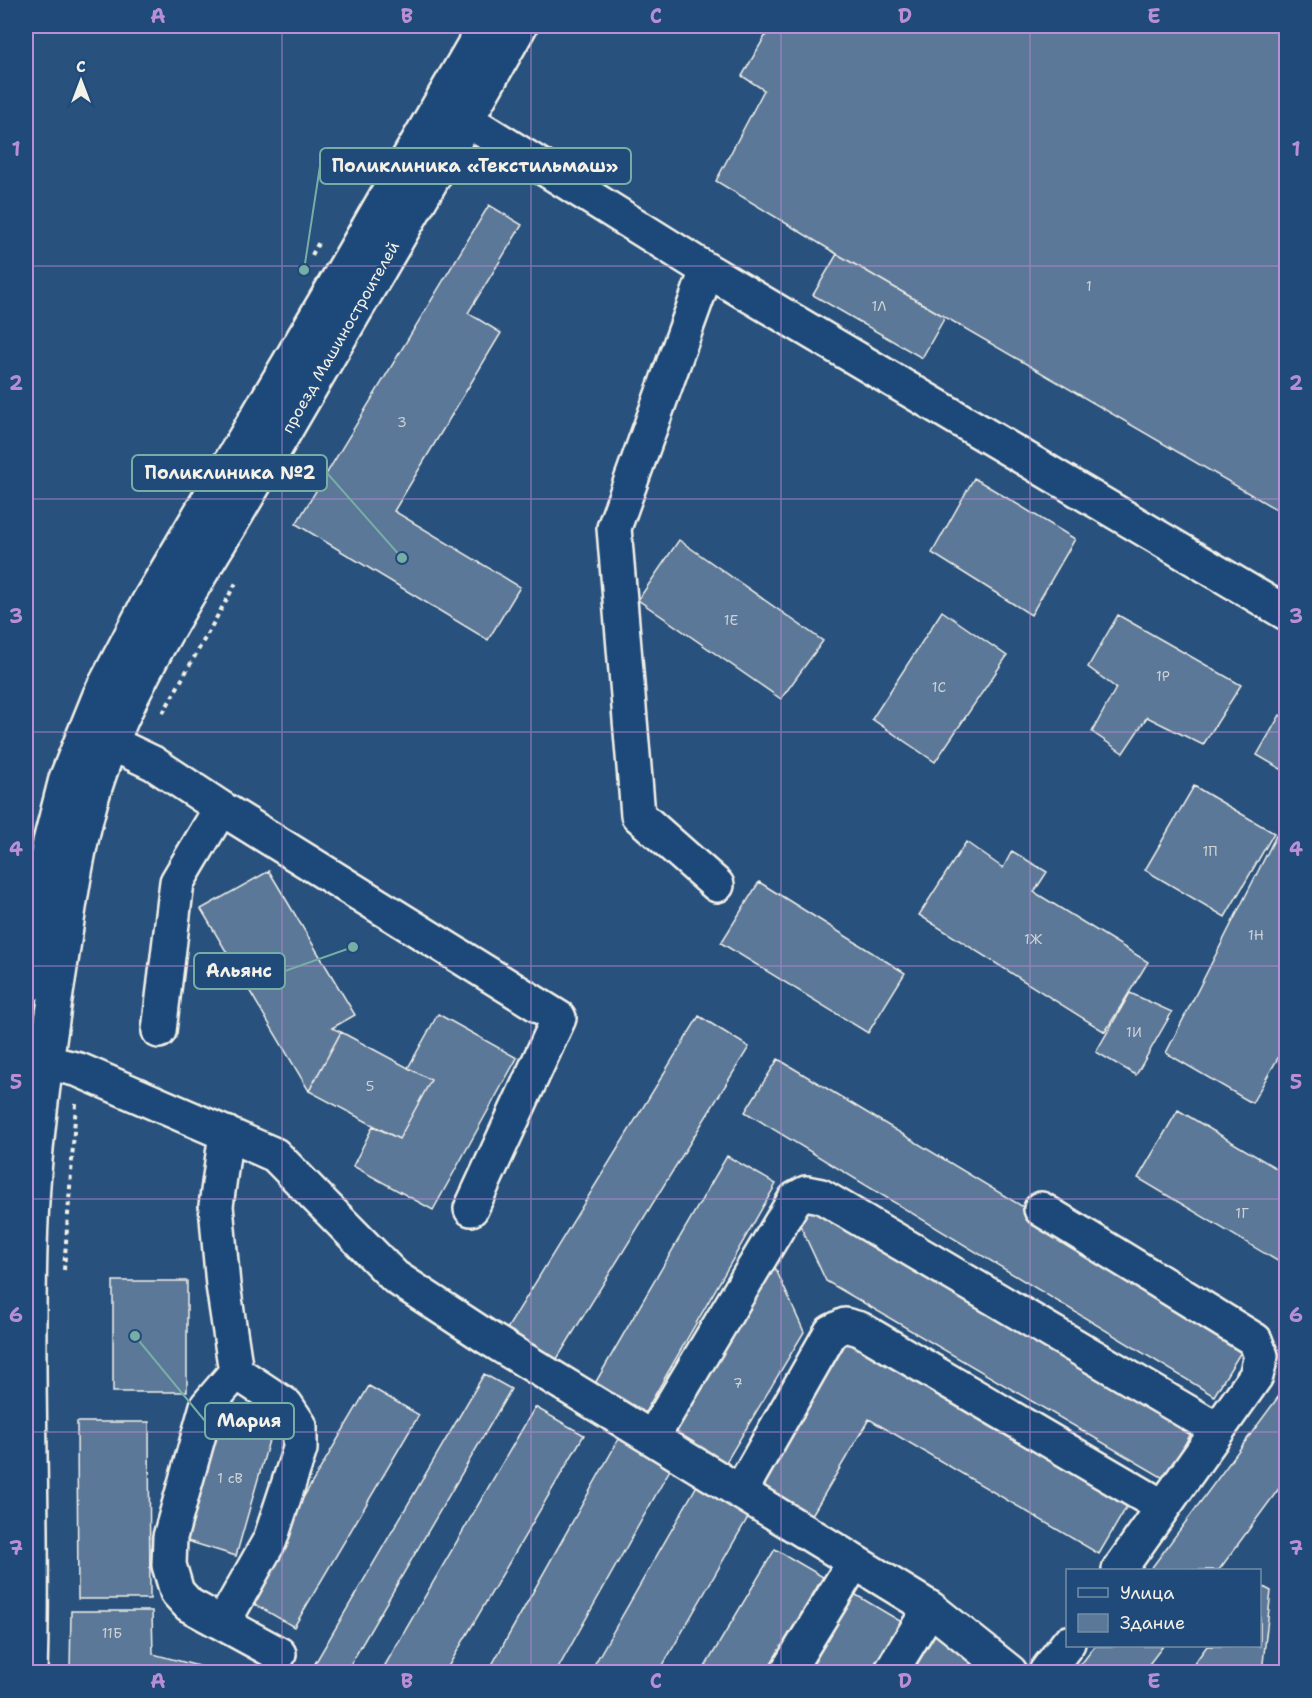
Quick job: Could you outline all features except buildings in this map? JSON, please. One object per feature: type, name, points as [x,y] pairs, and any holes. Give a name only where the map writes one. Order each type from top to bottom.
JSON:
[{"type":"main road","name":"проезд Машиностроителей","points":[[30,1672],[32,1616],[29,1318],[33,1186],[46,1062],[74,875],[91,801],[111,743],[139,683],[176,613],[232,522],[454,112],[485,26]]},
{"type":"main road","name":"проезд Машиностроителей","points":[[26,987],[50,842],[63,789],[100,695],[155,591],[454,112],[520,26]]},
{"type":"main road","points":[[454,112],[707,270],[1287,613]]},
{"type":"main road","points":[[707,270],[614,528],[639,815],[717,885]]},
{"type":"main road","points":[[111,743],[153,763],[221,808],[560,1018],[471,1209]]},
{"type":"main road","points":[[159,1031],[177,882],[221,808]]},
{"type":"main road","points":[[46,1062],[79,1070],[275,1155],[395,1277],[485,1336],[930,1608],[1002,1670]]},
{"type":"main road","points":[[223,1623],[270,1540],[300,1449],[300,1426],[286,1406],[236,1371],[223,1285],[216,1206],[226,1133]]},
{"type":"main road","points":[[652,1438],[795,1199],[806,1193],[821,1196],[1218,1430]]},
{"type":"main road","points":[[1041,1209],[1255,1340],[1261,1356],[1256,1376],[1120,1569]]},
{"type":"main road","points":[[740,1492],[831,1332],[845,1325],[860,1329],[1163,1507]]},
{"type":"main road","points":[[236,1371],[207,1406],[170,1537],[169,1565],[177,1592],[189,1605],[279,1654]]},
{"type":"main road","points":[[787,1672],[854,1562]]},
{"type":"main road","points":[[891,1672],[930,1608]]},
{"type":"main road","points":[[1046,1672],[1066,1646]]},
{"type":"place","name":"Поликлиника «Текстильмаш»","points":[[304,270]]},
{"type":"place","name":"Поликлиника №2","points":[[402,558]]},
{"type":"place","name":"Альянс","points":[[353,947]]},
{"type":"place","name":"Мария","points":[[135,1336]]}]
